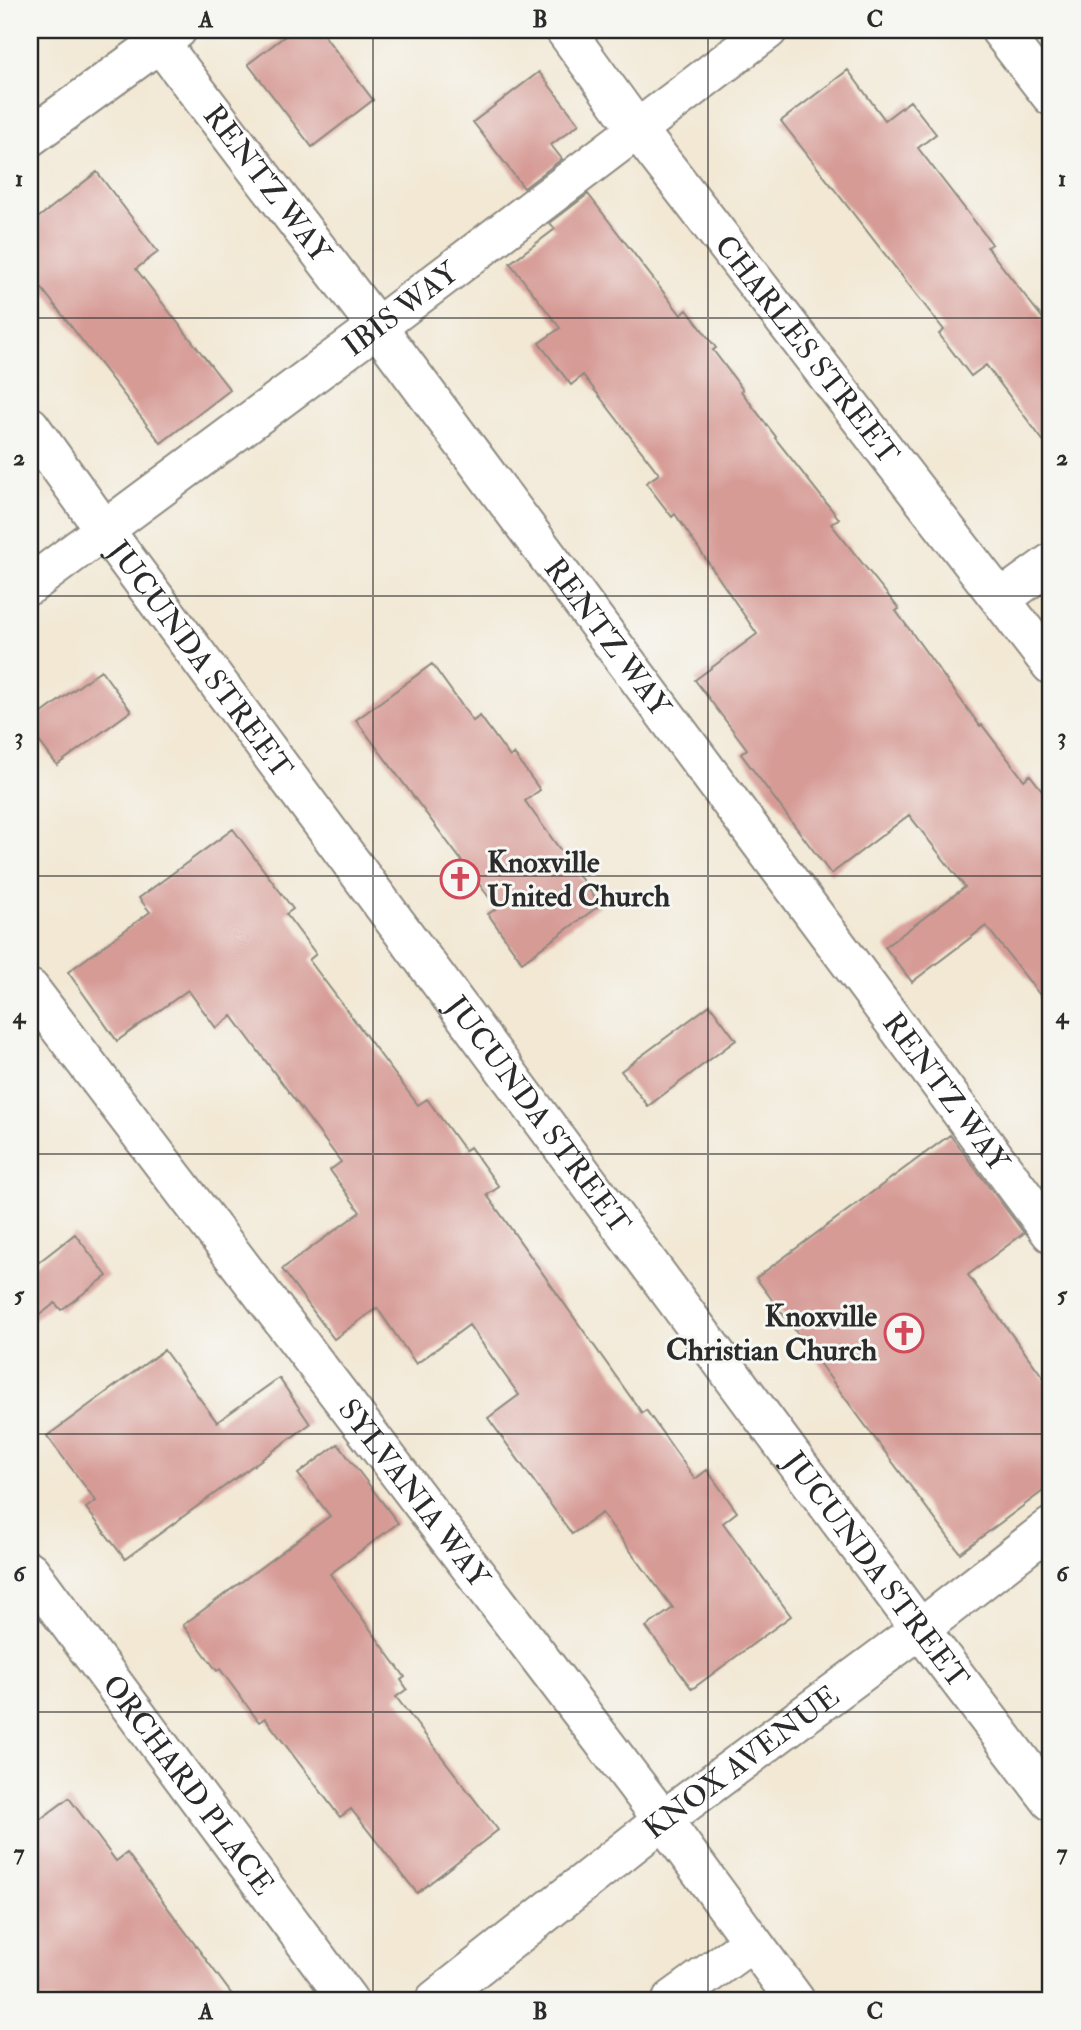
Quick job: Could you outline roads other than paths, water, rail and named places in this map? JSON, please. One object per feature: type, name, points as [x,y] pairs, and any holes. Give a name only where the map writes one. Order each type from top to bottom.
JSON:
[{"type":"street","name":"CHARLES STREET","points":[[565,30],[636,128],[1051,665]]},
{"type":"street","name":"IBIS WAY","points":[[30,585],[103,528],[377,327],[768,30]]},
{"type":"street","points":[[1000,30],[1051,96]]},
{"type":"street","points":[[30,137],[169,36]]},
{"type":"street","name":"RENTZ WAY","points":[[169,36],[377,327],[1051,1233]]},
{"type":"street","name":"JUCUNDA STREET","points":[[30,426],[920,1629],[1051,1801]]},
{"type":"street","points":[[1001,599],[1051,563]]},
{"type":"street","name":"SYLVANIA WAY","points":[[30,989],[663,1820],[795,2000]]},
{"type":"street","name":"KNOX AVENUE","points":[[435,2000],[663,1820],[920,1629],[1051,1527]]},
{"type":"street","name":"ORCHARD PLACE","points":[[30,1571],[348,2000]]},
{"type":"street","points":[[672,2000],[752,1942]]},
{"type":"place","name":"Knoxville United Church","points":[[460,879]]},
{"type":"place","name":"Knoxville Christian Church","points":[[904,1333]]}]
